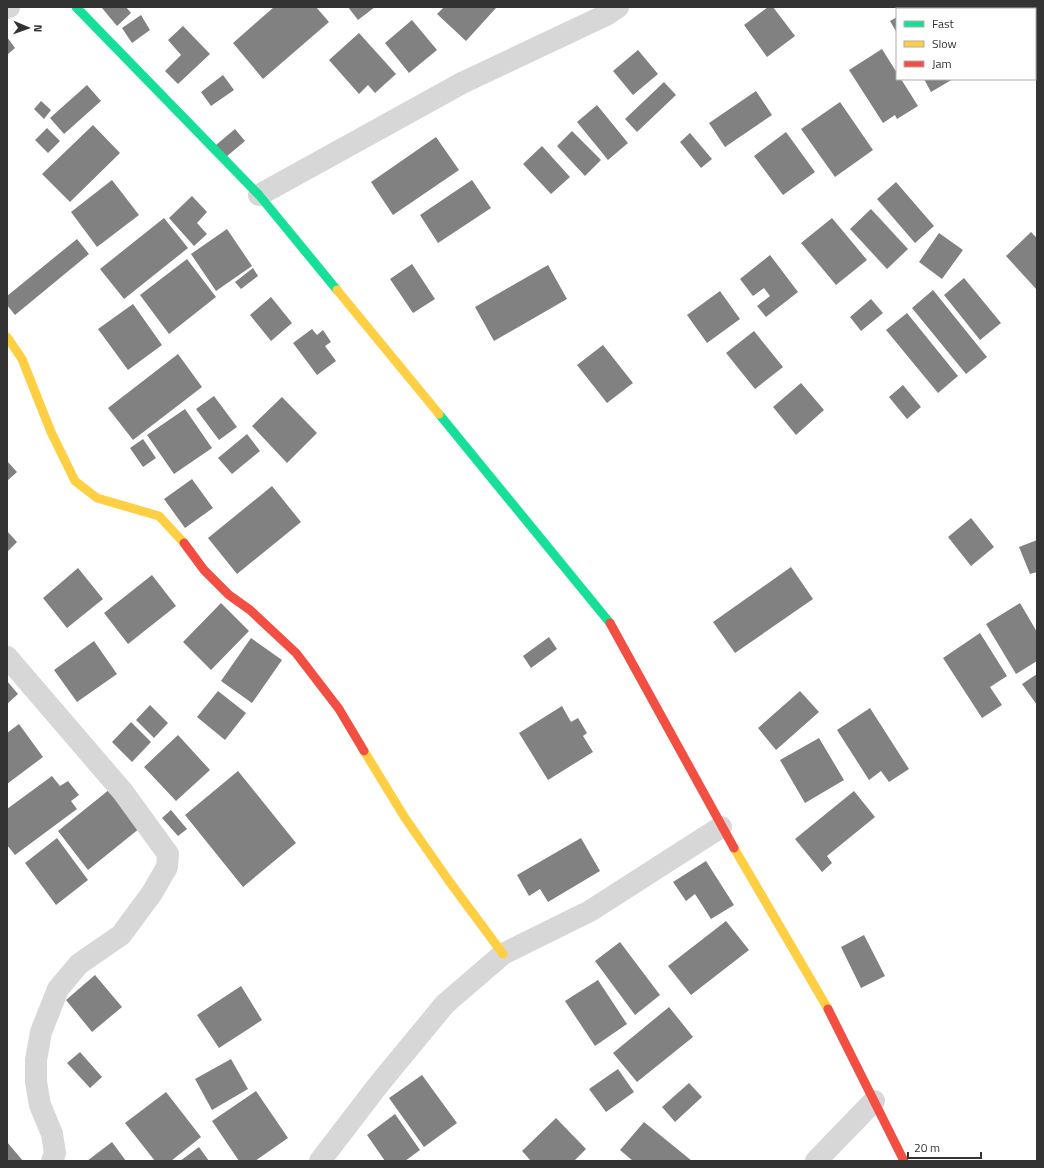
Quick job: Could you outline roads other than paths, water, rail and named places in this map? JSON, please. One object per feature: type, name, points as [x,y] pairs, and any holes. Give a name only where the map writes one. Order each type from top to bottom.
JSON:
[{"type":"street","points":[[76,7],[259,195],[609,621],[721,827],[821,996],[904,1161]]},
{"type":"street","points":[[259,195],[462,83],[606,15],[618,7]]},
{"type":"street","points":[[7,337],[22,359],[51,432],[75,481],[96,498],[159,516],[185,544],[204,570],[229,595],[250,610],[296,653],[339,709],[405,818],[503,954]]},
{"type":"street","points":[[7,657],[123,792],[168,854],[167,867],[152,893],[121,935],[79,964],[58,989],[41,1032],[36,1060],[36,1082],[40,1104],[52,1134],[55,1153],[52,1161]]},
{"type":"street","points":[[320,1161],[379,1084],[445,1004],[503,954],[590,911],[721,827]]},
{"type":"street","points":[[816,1161],[874,1101]]}]
